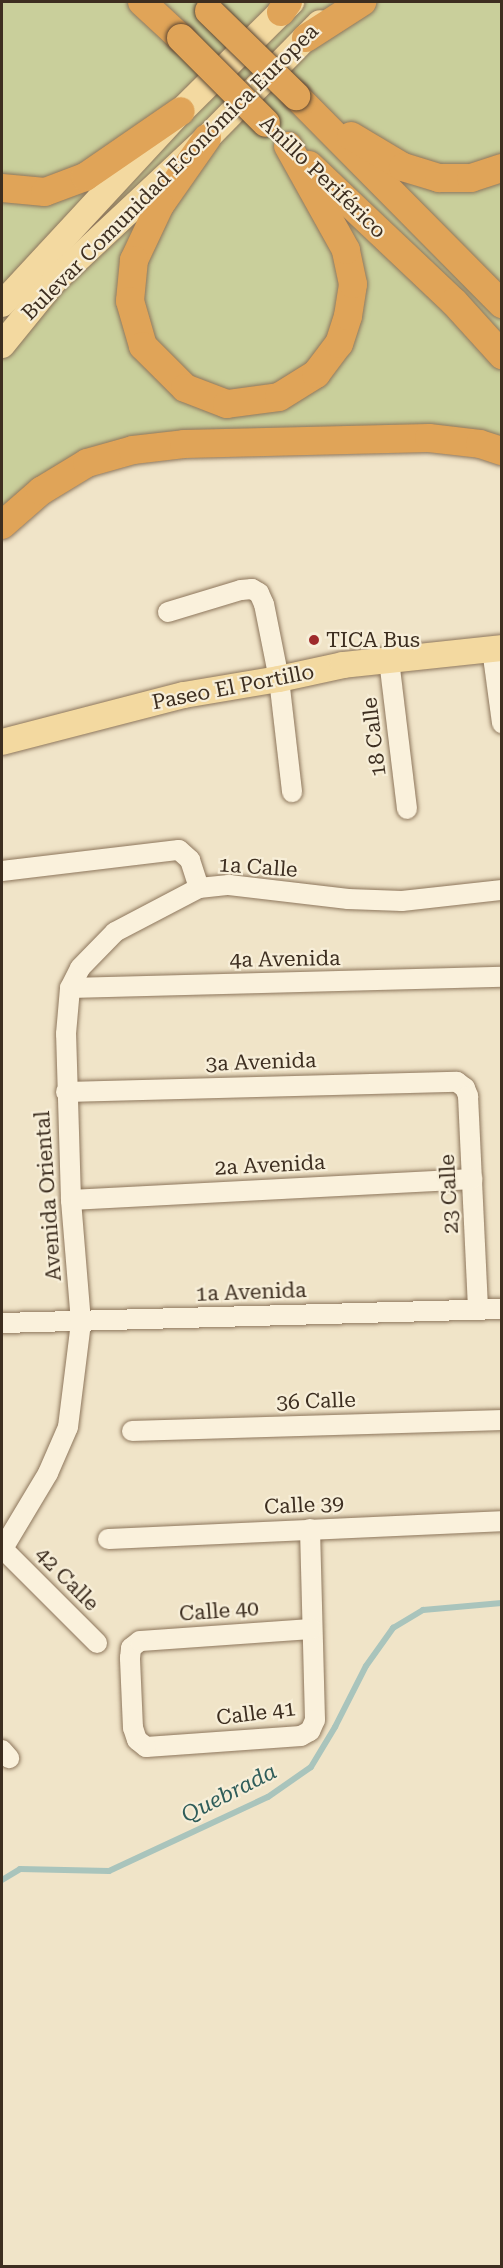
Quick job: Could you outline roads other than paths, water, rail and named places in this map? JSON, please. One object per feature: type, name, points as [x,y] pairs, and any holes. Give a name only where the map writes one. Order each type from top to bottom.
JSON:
[{"type":"highway","name":"Anillo Periférico","points":[[142,2],[288,146],[454,302],[501,355]]},
{"type":"highway","points":[[306,38],[362,2]]},
{"type":"highway","name":"Anillo Periférico","points":[[204,6],[501,304]]},
{"type":"highway","points":[[306,106],[403,167],[439,178],[471,178],[501,168]]},
{"type":"highway","points":[[2,188],[45,192],[84,177],[181,111]]},
{"type":"highway","points":[[207,138],[160,205],[134,260],[130,302],[143,346],[185,388],[227,404],[279,397],[316,374],[339,344],[348,316],[353,285],[346,250],[288,146]]},
{"type":"highway","points":[[2,525],[41,491],[87,464],[133,450],[184,444],[429,438],[480,444],[501,451]]},
{"type":"main road","name":"Bulevar Comunidad Económica Europea","points":[[2,345],[54,281],[207,138],[341,2]]},
{"type":"main road","name":"Bulevar Comunidad Económica Europea","points":[[2,304],[181,111],[287,5]]},
{"type":"main road","name":"Paseo El Portillo","points":[[2,742],[184,695],[279,680],[343,665],[497,649]]},
{"type":"street","points":[[168,612],[241,591],[252,589],[259,593],[264,604],[279,680],[292,792]]},
{"type":"street","points":[[497,649],[501,723]]},
{"type":"street","name":"18 Calle","points":[[389,660],[407,809]]},
{"type":"street","name":"1a Calle","points":[[2,871],[179,850],[190,860],[199,888],[229,885],[348,899],[402,901],[501,890]]},
{"type":"street","points":[[70,988],[94,952],[115,932],[199,888]]},
{"type":"street","name":"4a Avenida","points":[[70,988],[501,977]]},
{"type":"street","name":"Avenida Oriental","points":[[2,1550],[48,1473],[68,1427],[81,1322],[71,1200],[66,1092],[70,988]]},
{"type":"street","name":"3a Avenida","points":[[66,1092],[457,1082]]},
{"type":"street","name":"23 Calle","points":[[457,1082],[465,1088],[468,1096],[478,1309]]},
{"type":"street","name":"2a Avenida","points":[[71,1200],[472,1179]]},
{"type":"street","name":"1a Avenida","points":[[2,1323],[501,1309]]},
{"type":"street","name":"36 Calle","points":[[132,1431],[501,1420]]},
{"type":"street","name":"Calle 39","points":[[108,1539],[501,1521]]},
{"type":"street","name":"Calle 41","points":[[131,1648],[133,1728],[137,1740],[146,1747],[301,1736],[310,1731],[315,1720],[310,1529]]},
{"type":"street","name":"42 Calle","points":[[2,1550],[97,1643]]},
{"type":"street","name":"Calle 40","points":[[131,1648],[140,1641],[312,1629]]},
{"type":"waterway","name":"Quebrada","points":[[2,1880],[20,1869],[109,1871],[268,1797],[311,1767],[335,1727],[366,1666],[393,1628],[423,1610],[502,1603]]},
{"type":"place","name":"TICA Bus","points":[[314,640]]}]
